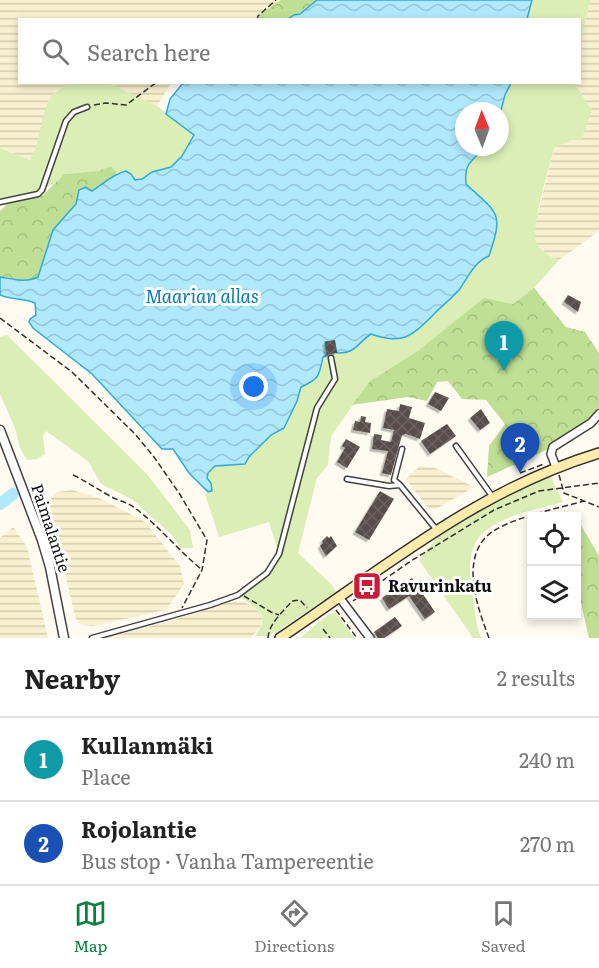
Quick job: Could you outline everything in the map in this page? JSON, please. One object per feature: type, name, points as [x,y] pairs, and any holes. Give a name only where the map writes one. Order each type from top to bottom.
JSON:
[{"type":"main road","points":[[281,638],[437,529],[492,496],[555,464],[599,453]]},
{"type":"street","points":[[555,464],[551,454],[553,447],[591,423],[599,414]]},
{"type":"street","name":"Paimalantie","points":[[0,430],[42,540],[50,567],[64,638]]},
{"type":"street","points":[[339,597],[370,638]]},
{"type":"lane","points":[[0,202],[38,194],[42,190],[66,121],[74,112],[87,107]]},
{"type":"lane","points":[[92,638],[210,605],[240,593],[267,573],[279,554],[317,408],[335,380],[331,358]]},
{"type":"lane","points":[[456,446],[492,496]]},
{"type":"lane","points":[[402,449],[394,480],[437,529]]},
{"type":"lane","points":[[347,479],[389,486],[400,485]]},
{"type":"path","points":[[258,18],[276,0]]},
{"type":"path","points":[[87,107],[106,103],[126,105],[154,84]]},
{"type":"path","points":[[0,318],[72,372],[135,435],[154,457],[179,493],[207,540],[202,570],[180,613]]},
{"type":"path","points":[[520,473],[555,464],[564,493],[599,507]]},
{"type":"path","points":[[73,475],[92,484],[110,497],[134,506],[164,533],[181,553],[202,570]]},
{"type":"path","points":[[351,602],[411,561],[494,510],[539,490],[599,483]]},
{"type":"path","points":[[489,638],[478,604],[474,581],[474,566],[482,542],[493,531],[512,522],[584,501]]},
{"type":"path","points":[[240,593],[280,615]]},
{"type":"path","points":[[267,637],[269,630],[292,601],[296,599],[302,601],[307,608]]},
{"type":"path","points":[[336,609],[357,638]]},
{"type":"path","points":[[323,629],[330,638]]},
{"type":"shaded area","points":[[0,0],[281,0],[260,15],[259,18],[18,18],[18,84],[70,84],[56,91],[49,99],[35,151],[30,160],[0,148]]},
{"type":"shaded area","points":[[590,0],[599,0],[599,231],[559,260],[550,257],[536,244],[534,230],[554,148],[573,140],[592,110],[575,84],[581,84],[581,40]]},
{"type":"shaded area","points":[[110,84],[170,84],[157,106]]},
{"type":"shaded area","points":[[420,466],[435,468],[474,487],[436,509],[429,509],[406,479]]},
{"type":"shaded area","points":[[72,490],[99,498],[144,521],[180,566],[184,584],[166,610],[92,626],[82,625],[75,617],[49,501],[57,492]]},
{"type":"shaded area","points":[[13,527],[27,547],[48,638],[0,638],[0,538]]},
{"type":"shaded area","points":[[243,601],[261,613],[263,623],[251,638],[107,638],[227,603]]},
{"type":"green space","points":[[281,0],[317,0],[291,18],[259,18],[259,15]]},
{"type":"green space","points":[[532,0],[590,0],[581,40],[581,18],[527,18]]},
{"type":"green space","points":[[70,84],[110,84],[157,106],[194,135],[182,156],[171,167],[152,172],[143,179],[135,180],[126,171],[117,173],[111,166],[98,171],[64,174],[52,185],[36,191],[17,197],[0,198],[0,148],[30,160],[49,100]]},
{"type":"green space","points":[[510,84],[575,84],[592,110],[582,139],[572,140],[554,148],[541,198],[535,237],[537,244],[541,250],[559,260],[534,288],[513,304],[419,350],[370,381],[331,436],[328,465],[317,478],[298,553],[332,585],[336,592],[280,630],[268,636],[255,636],[263,623],[261,613],[238,595],[267,573],[279,554],[269,522],[219,537],[205,494],[212,491],[211,483],[207,478],[208,473],[215,466],[243,465],[271,435],[284,428],[301,387],[316,380],[326,355],[344,353],[371,334],[388,340],[458,291],[480,259],[489,255],[488,204],[466,184],[466,171],[477,156],[509,156],[509,102],[504,102]]},
{"type":"green space","points":[[111,166],[117,173],[109,181],[92,191],[86,187],[79,191],[76,204],[53,230],[38,277],[25,280],[0,277],[0,211],[7,204],[43,195],[64,174],[98,171]]},
{"type":"green space","points":[[534,288],[566,327],[585,332],[599,353],[599,414],[553,447],[487,477],[489,446],[505,424],[486,400],[462,399],[448,381],[437,382],[427,401],[408,397],[352,405],[370,381],[419,350],[484,298],[513,304]]},
{"type":"green space","points":[[7,335],[146,473],[190,530],[193,548],[180,548],[173,536],[132,499],[101,484],[88,461],[46,431],[43,436],[45,454],[37,459],[27,460],[20,448],[15,428],[0,394],[0,337]]},
{"type":"green space","points":[[551,477],[563,502],[500,522],[480,536],[474,546],[470,575],[476,621],[481,638],[473,638],[419,560],[437,538],[461,519],[506,495]]},
{"type":"green space","points":[[581,525],[599,556],[599,638],[589,638],[581,603]]},
{"type":"green space","points":[[336,613],[354,638],[300,638],[329,614]]},
{"type":"water","points":[[317,0],[532,0],[527,18],[290,18],[300,14]]},
{"type":"water","name":"Maarian allas","points":[[182,84],[510,84],[503,102],[455,102],[455,156],[477,156],[466,171],[466,184],[491,208],[497,222],[489,256],[475,266],[453,296],[407,336],[392,339],[371,334],[352,350],[343,353],[337,353],[334,341],[325,342],[327,355],[323,357],[319,373],[315,379],[301,387],[284,428],[271,435],[245,464],[215,466],[208,473],[207,478],[211,483],[212,491],[208,492],[189,473],[173,449],[162,449],[92,374],[33,328],[29,322],[36,315],[35,303],[0,295],[0,277],[24,280],[38,277],[53,230],[76,204],[79,190],[86,187],[92,191],[112,177],[126,171],[135,180],[142,179],[152,172],[171,167],[182,156],[194,135],[166,114],[170,99]]},
{"type":"building","points":[[568,295],[581,302],[578,312],[564,302]]},
{"type":"building","points":[[335,340],[337,353],[327,355],[325,342]]},
{"type":"building","points":[[435,392],[449,398],[441,411],[428,404]]},
{"type":"building","points":[[400,404],[412,407],[409,418],[425,423],[420,439],[406,434],[402,435],[391,475],[382,473],[388,451],[372,449],[374,434],[382,435],[381,440],[391,442],[394,430],[383,428],[387,409],[399,411]]},
{"type":"building","points":[[481,409],[490,423],[480,430],[470,418]]},
{"type":"building","points":[[361,416],[366,417],[365,422],[371,423],[370,433],[353,430],[355,421],[360,422]]},
{"type":"building","points":[[447,424],[456,436],[430,454],[421,441]]},
{"type":"building","points":[[346,439],[360,447],[347,468],[337,462],[345,448],[342,446]]},
{"type":"building","points":[[380,491],[394,499],[369,540],[355,532]]},
{"type":"building","points":[[327,536],[329,538],[331,536],[337,546],[326,556],[320,546]]},
{"type":"building","points":[[412,578],[435,612],[425,619],[409,596],[389,609],[382,598]]},
{"type":"building","points":[[395,617],[402,626],[384,638],[378,638],[374,632]]},
{"type":"waterway","points":[[0,504],[13,494]]},
{"type":"place","name":"Kullanmäki","points":[[504,371]]},
{"type":"place","name":"Rojolantie","points":[[520,473]]},
{"type":"place","name":"Ravurinkatu","points":[[367,586]]}]
